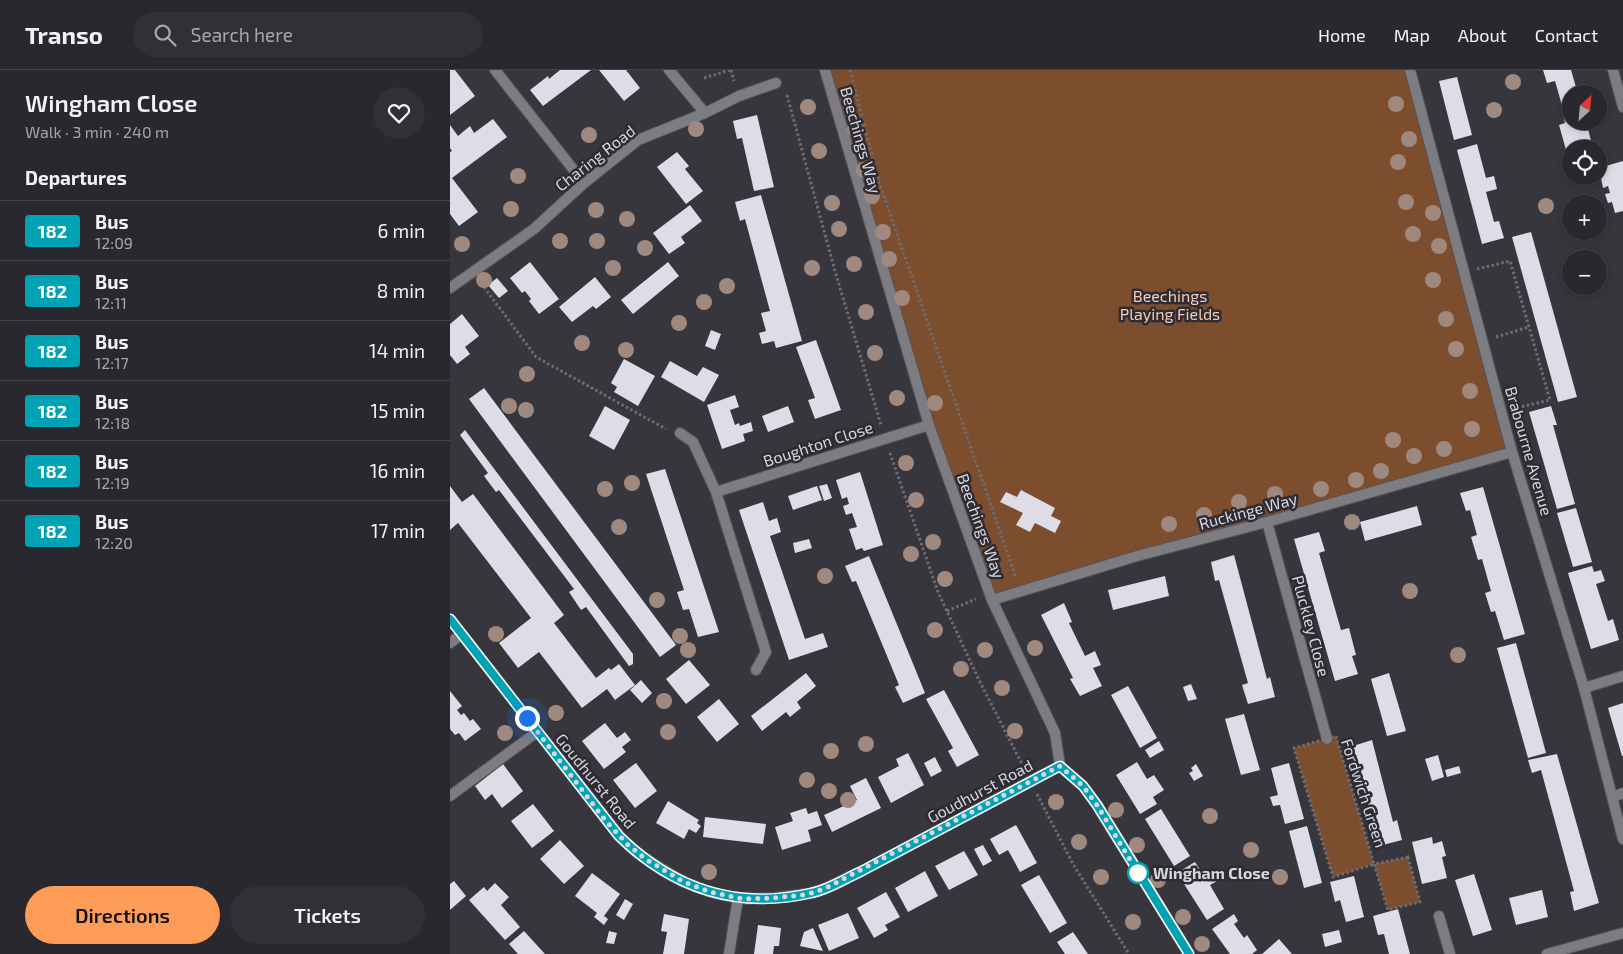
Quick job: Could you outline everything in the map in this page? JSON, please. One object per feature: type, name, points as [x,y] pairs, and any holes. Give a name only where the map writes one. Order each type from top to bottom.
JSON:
[{"type":"street","points":[[495,70],[584,183]]},
{"type":"street","points":[[669,70],[705,113]]},
{"type":"street","name":"Beechings Way","points":[[825,70],[929,425],[991,597],[1055,733],[1060,766]]},
{"type":"street","name":"Brabourne Avenue","points":[[1410,70],[1512,452],[1584,688],[1623,839]]},
{"type":"street","points":[[1613,70],[1623,107]]},
{"type":"street","name":"Charing Road","points":[[450,288],[534,229],[584,183],[638,140],[776,82]]},
{"type":"street","name":"Boughton Close","points":[[716,492],[929,425]]},
{"type":"street","points":[[680,433],[693,442],[716,492],[766,652],[756,670]]},
{"type":"street","name":"Ruckinge Way","points":[[991,597],[1021,591],[1137,556],[1267,522],[1512,452]]},
{"type":"street","name":"Pluckley Close","points":[[1267,522],[1327,738]]},
{"type":"street","name":"Goudhurst Road","points":[[450,619],[605,820],[632,848],[657,866],[684,882],[710,892],[738,898],[786,897],[812,893],[826,888],[1060,766]]},
{"type":"street","points":[[450,643],[462,634]]},
{"type":"street","points":[[1584,688],[1623,676]]},
{"type":"street","points":[[450,796],[538,732]]},
{"type":"street","points":[[1060,766],[1083,786],[1097,805],[1188,954]]},
{"type":"street","points":[[1613,797],[1623,793]]},
{"type":"street","points":[[729,954],[738,898]]},
{"type":"street","points":[[1439,916],[1450,954]]},
{"type":"street","points":[[1547,954],[1623,933]]},
{"type":"path","points":[[704,78],[730,70]]},
{"type":"path","points":[[850,70],[879,182],[1021,591]]},
{"type":"path","points":[[785,90],[835,271],[882,428]]},
{"type":"path","points":[[1464,272],[1510,261],[1550,400],[1502,411]]},
{"type":"path","points":[[472,272],[536,357],[670,431]]},
{"type":"path","points":[[1483,342],[1529,327]]},
{"type":"path","points":[[888,447],[938,592],[979,680],[1025,770]]},
{"type":"path","points":[[947,611],[991,597]]},
{"type":"path","name":"Fordwich Green","points":[[1374,864],[1336,736],[1294,748],[1333,877],[1374,864],[1408,857],[1420,902],[1388,910],[1374,864]]},
{"type":"path","points":[[1036,793],[1072,864],[1129,954]]},
{"type":"green space","name":"Beechings Playing Fields","points":[[825,70],[1410,70],[1512,452],[992,600],[929,425]]},
{"type":"green space","points":[[1336,736],[1374,864],[1333,877],[1294,748]]},
{"type":"green space","points":[[1408,857],[1420,902],[1388,910],[1374,864]]},
{"type":"building","points":[[450,70],[455,70],[475,96],[450,115]]},
{"type":"building","points":[[560,70],[591,70],[543,106],[530,90],[548,76],[549,79]]},
{"type":"building","points":[[599,70],[626,70],[640,88],[624,101]]},
{"type":"building","points":[[1543,70],[1571,70],[1575,85],[1562,85],[1562,106],[1555,81],[1547,83]]},
{"type":"building","points":[[1457,77],[1472,135],[1454,140],[1439,81]]},
{"type":"building","points":[[757,115],[774,187],[754,191],[742,138],[737,139],[733,121]]},
{"type":"building","points":[[493,119],[507,137],[452,178],[478,212],[459,226],[450,214],[450,152],[452,151],[450,148],[450,125],[458,136],[470,126],[474,133]]},
{"type":"building","points":[[1562,124],[1562,130],[1588,130],[1591,140],[1563,140],[1559,125]]},
{"type":"building","points":[[1477,144],[1486,178],[1494,176],[1497,189],[1486,192],[1494,222],[1499,221],[1504,238],[1482,244],[1457,150]]},
{"type":"building","points":[[677,152],[689,166],[685,169],[703,191],[686,204],[657,167]]},
{"type":"building","points":[[1623,161],[1623,211],[1615,213],[1612,202],[1608,203],[1607,195],[1605,194],[1610,193],[1608,186],[1603,188],[1602,185],[1607,185],[1607,166]]},
{"type":"building","points":[[761,195],[802,341],[776,348],[774,341],[762,344],[759,333],[766,331],[761,313],[770,311],[745,219],[740,221],[735,202]]},
{"type":"building","points":[[690,205],[702,221],[681,237],[685,243],[669,254],[653,233]]},
{"type":"building","points":[[1531,232],[1577,397],[1558,402],[1512,237]]},
{"type":"building","points":[[530,262],[559,299],[539,314],[529,301],[531,299],[525,291],[522,293],[510,278]]},
{"type":"building","points":[[668,262],[679,276],[633,314],[621,300]]},
{"type":"building","points":[[595,277],[611,297],[596,309],[593,306],[572,322],[559,307]]},
{"type":"building","points":[[497,278],[508,291],[499,298],[488,285]]},
{"type":"building","points":[[462,314],[479,336],[465,347],[470,354],[457,364],[450,355],[450,324]]},
{"type":"building","points":[[711,330],[721,334],[715,350],[705,346]]},
{"type":"building","points":[[816,340],[841,410],[815,419],[808,400],[815,398],[796,347]]},
{"type":"building","points":[[624,359],[655,376],[638,406],[614,392],[617,387],[611,383]]},
{"type":"building","points":[[670,361],[697,376],[703,367],[719,375],[704,402],[661,377]]},
{"type":"building","points":[[484,388],[676,645],[660,657],[469,399]]},
{"type":"building","points":[[735,395],[739,407],[730,410],[735,425],[739,423],[740,426],[751,422],[753,431],[743,434],[745,441],[722,449],[707,405]]},
{"type":"building","points":[[605,406],[630,420],[614,450],[589,436]]},
{"type":"building","points":[[788,406],[794,422],[768,432],[762,416]]},
{"type":"building","points":[[1551,406],[1557,425],[1553,425],[1575,504],[1557,509],[1529,412]]},
{"type":"building","points":[[465,430],[633,654],[633,664],[629,666],[586,607],[581,610],[569,592],[574,589],[499,490],[496,492],[484,476],[488,473],[460,435]]},
{"type":"building","points":[[665,469],[719,632],[698,637],[689,609],[683,610],[677,592],[684,590],[646,474]]},
{"type":"building","points":[[860,472],[883,545],[864,551],[862,548],[856,550],[849,529],[857,527],[852,513],[846,515],[843,506],[849,504],[847,497],[842,499],[836,480]]},
{"type":"building","points":[[827,484],[832,498],[824,501],[819,486]]},
{"type":"building","points":[[450,486],[462,502],[473,494],[564,615],[554,623],[596,678],[609,668],[611,670],[619,664],[635,685],[615,700],[607,689],[582,708],[539,652],[518,668],[499,643],[531,618],[458,523],[450,530]]},
{"type":"building","points":[[817,486],[822,500],[793,510],[788,496]]},
{"type":"building","points":[[1483,487],[1525,634],[1504,640],[1495,611],[1491,612],[1485,593],[1491,591],[1482,559],[1478,560],[1471,537],[1477,535],[1470,510],[1466,511],[1460,493]]},
{"type":"building","points":[[1021,490],[1055,508],[1051,516],[1061,521],[1055,533],[1035,523],[1030,532],[1016,525],[1023,513],[1000,502],[1006,492],[1017,497]]},
{"type":"building","points":[[763,502],[769,521],[777,518],[781,532],[770,536],[805,639],[823,633],[828,647],[789,660],[739,510]]},
{"type":"building","points":[[1417,506],[1422,525],[1365,541],[1360,522]]},
{"type":"building","points":[[1576,508],[1592,562],[1573,567],[1557,513]]},
{"type":"building","points":[[1319,532],[1325,551],[1319,553],[1341,630],[1349,628],[1356,655],[1352,656],[1358,674],[1335,681],[1294,539]]},
{"type":"building","points":[[809,539],[812,548],[795,553],[793,543]]},
{"type":"building","points":[[1234,555],[1267,679],[1270,677],[1275,697],[1248,704],[1242,685],[1248,683],[1219,580],[1215,581],[1211,562]]},
{"type":"building","points":[[869,556],[925,693],[903,703],[895,687],[899,685],[856,581],[852,582],[845,566]]},
{"type":"building","points":[[1592,566],[1594,572],[1601,570],[1605,581],[1596,584],[1608,621],[1613,619],[1619,640],[1591,649],[1568,573]]},
{"type":"building","points":[[1165,576],[1169,596],[1113,610],[1108,590]]},
{"type":"building","points":[[1064,603],[1072,622],[1069,623],[1085,656],[1095,651],[1101,665],[1093,668],[1102,686],[1080,696],[1070,679],[1073,678],[1041,615]]},
{"type":"building","points":[[1516,643],[1546,753],[1528,758],[1497,648]]},
{"type":"building","points":[[689,660],[710,685],[686,704],[666,679]]},
{"type":"building","points":[[806,673],[816,686],[797,702],[801,708],[790,717],[786,712],[762,731],[751,716]]},
{"type":"building","points":[[1389,673],[1406,731],[1387,736],[1371,679]]},
{"type":"building","points":[[641,680],[652,693],[642,703],[630,690]]},
{"type":"building","points":[[1191,684],[1197,699],[1188,701],[1183,687]]},
{"type":"building","points":[[1128,686],[1157,738],[1140,748],[1111,695]]},
{"type":"building","points":[[944,690],[979,755],[957,767],[948,751],[953,748],[926,699]]},
{"type":"building","points":[[450,691],[462,706],[457,710],[461,715],[464,713],[470,721],[473,719],[481,729],[465,741],[459,733],[455,735],[450,729]]},
{"type":"building","points":[[719,699],[739,724],[717,742],[697,717]]},
{"type":"building","points":[[1623,703],[1623,756],[1622,756],[1608,708]]},
{"type":"building","points":[[1244,714],[1260,770],[1241,775],[1225,719]]},
{"type":"building","points":[[605,723],[617,738],[625,732],[631,740],[622,747],[626,752],[604,769],[582,741]]},
{"type":"building","points":[[1372,740],[1393,822],[1397,820],[1402,840],[1379,846],[1353,746]]},
{"type":"building","points":[[1159,741],[1164,750],[1150,758],[1145,750]]},
{"type":"building","points":[[908,753],[924,785],[891,803],[878,777],[899,766],[896,759]]},
{"type":"building","points":[[1557,754],[1599,903],[1574,911],[1570,892],[1574,891],[1541,770],[1532,773],[1528,760]]},
{"type":"building","points":[[1438,755],[1444,777],[1432,781],[1425,759]]},
{"type":"building","points":[[935,757],[942,771],[931,777],[924,763]]},
{"type":"building","points":[[1137,762],[1147,779],[1154,775],[1164,790],[1153,797],[1157,804],[1140,814],[1116,775]]},
{"type":"building","points":[[636,763],[657,791],[635,808],[613,780]]},
{"type":"building","points":[[1289,763],[1304,819],[1285,824],[1280,805],[1273,806],[1270,797],[1278,795],[1271,768]]},
{"type":"building","points":[[503,764],[523,791],[502,808],[492,794],[485,800],[475,786]]},
{"type":"building","points":[[1196,764],[1203,776],[1194,781],[1189,773],[1193,771],[1191,768]]},
{"type":"building","points":[[1459,766],[1461,773],[1447,777],[1445,770]]},
{"type":"building","points":[[866,778],[881,808],[832,832],[824,815],[857,800],[850,786]]},
{"type":"building","points":[[668,801],[699,820],[697,823],[701,826],[696,833],[689,829],[684,839],[656,823]]},
{"type":"building","points":[[533,804],[554,831],[532,848],[511,821]]},
{"type":"building","points":[[806,808],[808,814],[817,811],[822,825],[808,830],[811,841],[782,850],[775,827],[793,821],[790,813]]},
{"type":"building","points":[[1161,809],[1190,856],[1174,866],[1145,819]]},
{"type":"building","points":[[705,817],[766,824],[763,844],[703,837]]},
{"type":"building","points":[[1016,825],[1037,863],[1020,872],[1008,850],[999,855],[990,839]]},
{"type":"building","points":[[1307,826],[1322,883],[1304,888],[1289,831]]},
{"type":"building","points":[[1432,837],[1433,844],[1442,841],[1446,856],[1442,857],[1447,878],[1422,884],[1412,842]]},
{"type":"building","points":[[560,840],[584,866],[564,884],[540,859]]},
{"type":"building","points":[[983,845],[992,861],[983,866],[974,849]]},
{"type":"building","points":[[964,851],[978,875],[949,890],[935,866]]},
{"type":"building","points":[[1195,862],[1204,876],[1211,872],[1217,881],[1210,885],[1224,909],[1207,920],[1177,873]]},
{"type":"building","points":[[925,871],[938,896],[908,912],[895,888]]},
{"type":"building","points":[[592,873],[620,894],[604,916],[608,919],[604,925],[594,917],[597,913],[575,896]]},
{"type":"building","points":[[1474,874],[1492,930],[1473,936],[1455,880]]},
{"type":"building","points":[[1039,875],[1067,923],[1050,933],[1021,885]]},
{"type":"building","points":[[1354,876],[1364,917],[1346,922],[1340,900],[1335,902],[1330,882]]},
{"type":"building","points":[[454,881],[466,896],[450,910],[450,884]]},
{"type":"building","points":[[495,883],[509,897],[501,905],[520,927],[505,940],[469,900],[484,887],[487,891]]},
{"type":"building","points":[[1542,890],[1548,917],[1516,925],[1509,898]]},
{"type":"building","points":[[886,892],[900,917],[885,925],[888,930],[874,938],[857,908]]},
{"type":"building","points":[[625,899],[633,904],[624,920],[616,915]]},
{"type":"building","points":[[1398,909],[1410,954],[1389,954],[1384,934],[1378,935],[1373,916]]},
{"type":"building","points":[[848,913],[859,938],[829,951],[818,925]]},
{"type":"building","points":[[664,914],[689,919],[684,954],[663,954],[667,932],[661,931]]},
{"type":"building","points":[[1234,914],[1238,921],[1234,924],[1244,938],[1247,935],[1257,950],[1252,954],[1230,954],[1212,929]]},
{"type":"building","points":[[758,925],[781,928],[779,946],[774,946],[773,954],[754,954]]},
{"type":"building","points":[[813,928],[823,951],[800,946],[804,932]]},
{"type":"building","points":[[1339,930],[1342,942],[1325,947],[1322,934]]},
{"type":"building","points":[[524,931],[545,954],[518,954],[509,944]]},
{"type":"building","points":[[609,931],[617,933],[614,944],[606,943]]},
{"type":"building","points":[[1073,932],[1088,954],[1065,954],[1057,942]]},
{"type":"building","points":[[1279,939],[1292,954],[1262,954]]},
{"type":"bus line","name":"182","points":[[450,619],[619,836],[647,860],[684,882],[703,890],[743,899],[774,898],[812,893],[860,872],[1060,766],[1083,786],[1097,805],[1189,954]]},
{"type":"place","name":"Wingham Close","points":[[1138,873]]},
{"type":"route","points":[[527,718],[605,820],[628,845],[647,860],[675,877],[710,892],[743,899],[754,899],[802,895],[819,891],[860,872],[1060,766],[1083,786],[1097,805],[1138,873]]}]
